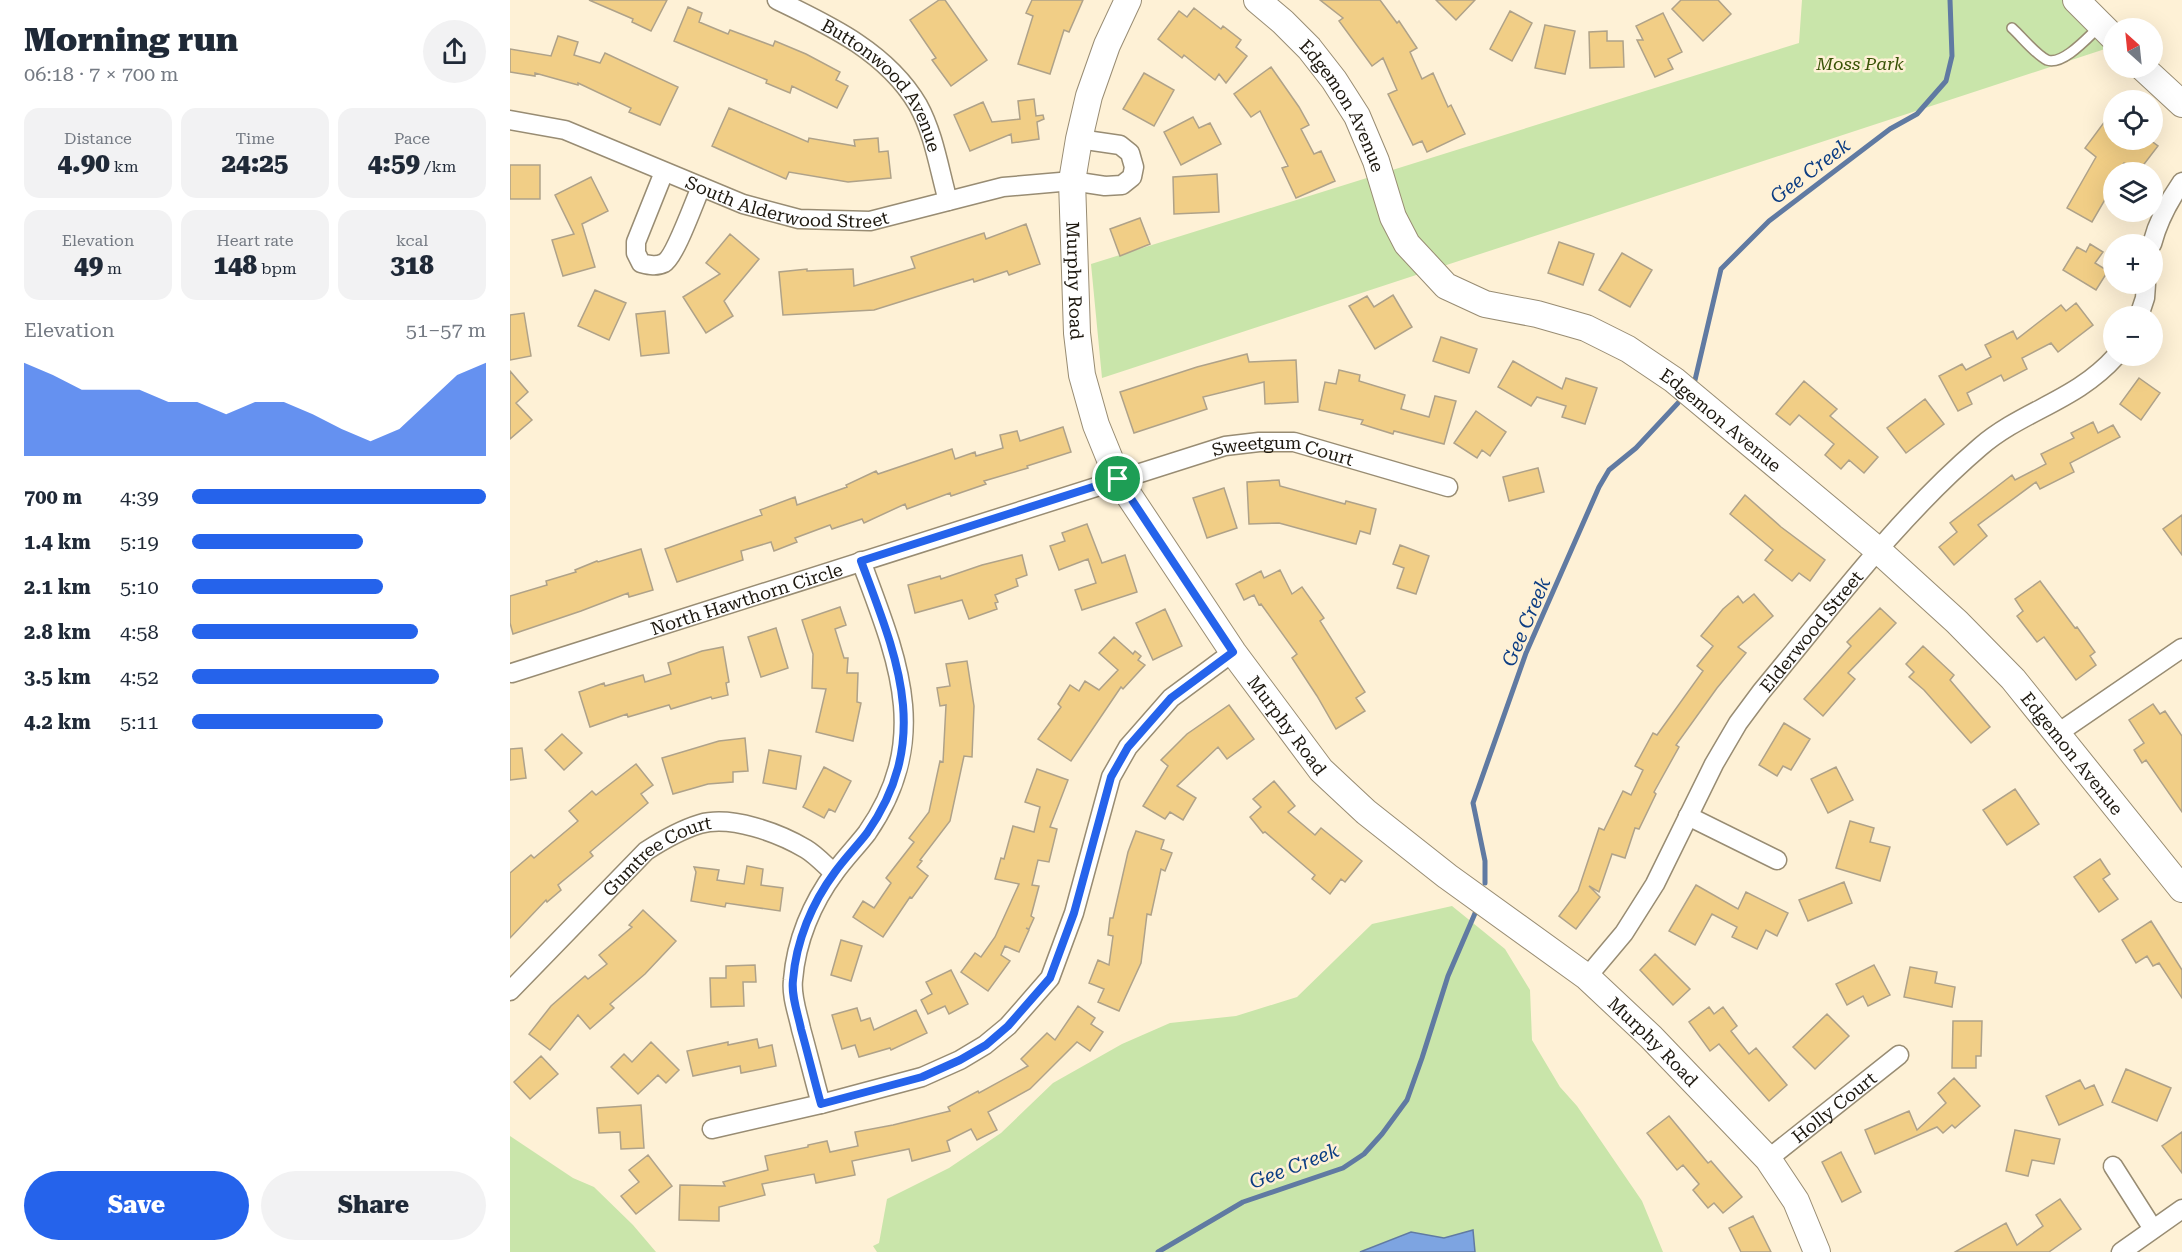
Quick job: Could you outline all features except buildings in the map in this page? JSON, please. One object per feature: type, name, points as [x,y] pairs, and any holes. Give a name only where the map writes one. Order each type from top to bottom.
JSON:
[{"type":"street","name":"Buttonwood Avenue","points":[[777,0],[828,24],[882,62],[888,69],[917,104],[928,128],[948,201]]},
{"type":"street","name":"Murphy Road","points":[[1128,0],[1107,45],[1089,96],[1072,181],[1077,333],[1083,375],[1096,425],[1118,479],[1233,652],[1321,770],[1366,812],[1447,876],[1587,977],[1651,1037],[1768,1159],[1796,1201],[1817,1252]]},
{"type":"street","name":"Edgemon Avenue","points":[[1257,0],[1310,48],[1334,80],[1357,117],[1376,160],[1393,217],[1407,244],[1446,286],[1485,304],[1538,314],[1586,328],[1628,350],[1674,380],[1879,551],[1957,622],[1997,663],[2058,733],[2182,889]]},
{"type":"street","points":[[2076,0],[2103,28]]},
{"type":"street","points":[[2154,78],[2182,104]]},
{"type":"street","name":"South Alderwood Street","points":[[510,120],[565,130],[743,204],[780,215],[816,220],[870,221],[1003,187],[1072,181],[1105,186],[1122,185],[1132,177],[1134,166],[1130,153],[1120,145],[1079,139]]},
{"type":"street","points":[[664,172],[636,242],[636,253],[641,263],[651,266],[665,263],[673,253],[701,187]]},
{"type":"street","points":[[2154,234],[2169,199],[2182,182]]},
{"type":"street","name":"Elderwood Street","points":[[1587,977],[1624,933],[1655,884],[1714,764],[1738,723],[1761,692],[1913,510],[1982,445],[2031,414],[2069,395],[2106,366]]},
{"type":"street","name":"Sweetgum Court","points":[[1118,479],[1225,446],[1259,442],[1294,442],[1448,487]]},
{"type":"street","name":"North Hawthorn Circle","points":[[512,673],[1118,479]]},
{"type":"street","points":[[821,1104],[796,1009],[792,982],[802,934],[810,914],[834,873],[867,833],[885,803],[895,778],[905,731],[902,693],[894,650],[861,561]]},
{"type":"street","points":[[2058,733],[2182,648]]},
{"type":"street","points":[[712,1129],[821,1104],[922,1077],[986,1045],[1008,1026],[1050,978],[1074,913],[1111,777],[1128,747],[1171,698],[1233,652]]},
{"type":"street","points":[[1688,816],[1777,860]]},
{"type":"street","name":"Gumtree Court","points":[[510,991],[646,851],[670,836],[702,823],[730,823],[765,830],[808,850],[834,873]]},
{"type":"street","name":"Holly Court","points":[[1768,1159],[1899,1055]]},
{"type":"street","points":[[2113,1166],[2153,1229]]},
{"type":"street","points":[[2121,1252],[2182,1209]]},
{"type":"lane","points":[[2012,28],[2046,59],[2054,61],[2066,57],[2103,34]]},
{"type":"green space","name":"Moss Park","points":[[1802,0],[2065,0],[2103,47],[2103,50],[1102,378],[1091,264],[1799,43]]},
{"type":"green space","points":[[1452,906],[1505,949],[1530,990],[1532,1040],[1560,1087],[1577,1106],[1642,1201],[1663,1252],[1475,1252],[1472,1231],[1444,1238],[1411,1232],[1360,1252],[877,1252],[873,1246],[879,1243],[887,1199],[949,1168],[1001,1133],[1053,1083],[1122,1044],[1170,1023],[1236,1016],[1297,997],[1372,924]]},
{"type":"green space","points":[[510,1136],[573,1178],[594,1187],[633,1225],[656,1252],[510,1252]]},
{"type":"water","points":[[1473,1230],[1475,1252],[1360,1252],[1411,1232],[1444,1238]]},
{"type":"waterway","name":"Gee Creek","points":[[1695,380],[1721,269],[1769,221],[1890,129],[1917,114],[1946,81],[1952,56],[1950,0]]},
{"type":"waterway","name":"Gee Creek","points":[[1485,883],[1485,861],[1473,803],[1526,653],[1599,487],[1609,470],[1636,448],[1678,403]]},
{"type":"waterway","name":"Gee Creek","points":[[1158,1252],[1243,1202],[1343,1168],[1364,1154],[1407,1100],[1448,976],[1476,911]]},
{"type":"route","points":[[1118,479],[1233,652],[1171,698],[1128,747],[1111,777],[1074,913],[1050,978],[1008,1026],[986,1045],[922,1077],[821,1104],[796,1009],[792,982],[802,934],[810,914],[834,873],[867,833],[885,803],[895,778],[905,731],[902,693],[894,650],[861,561],[1118,479]]}]
